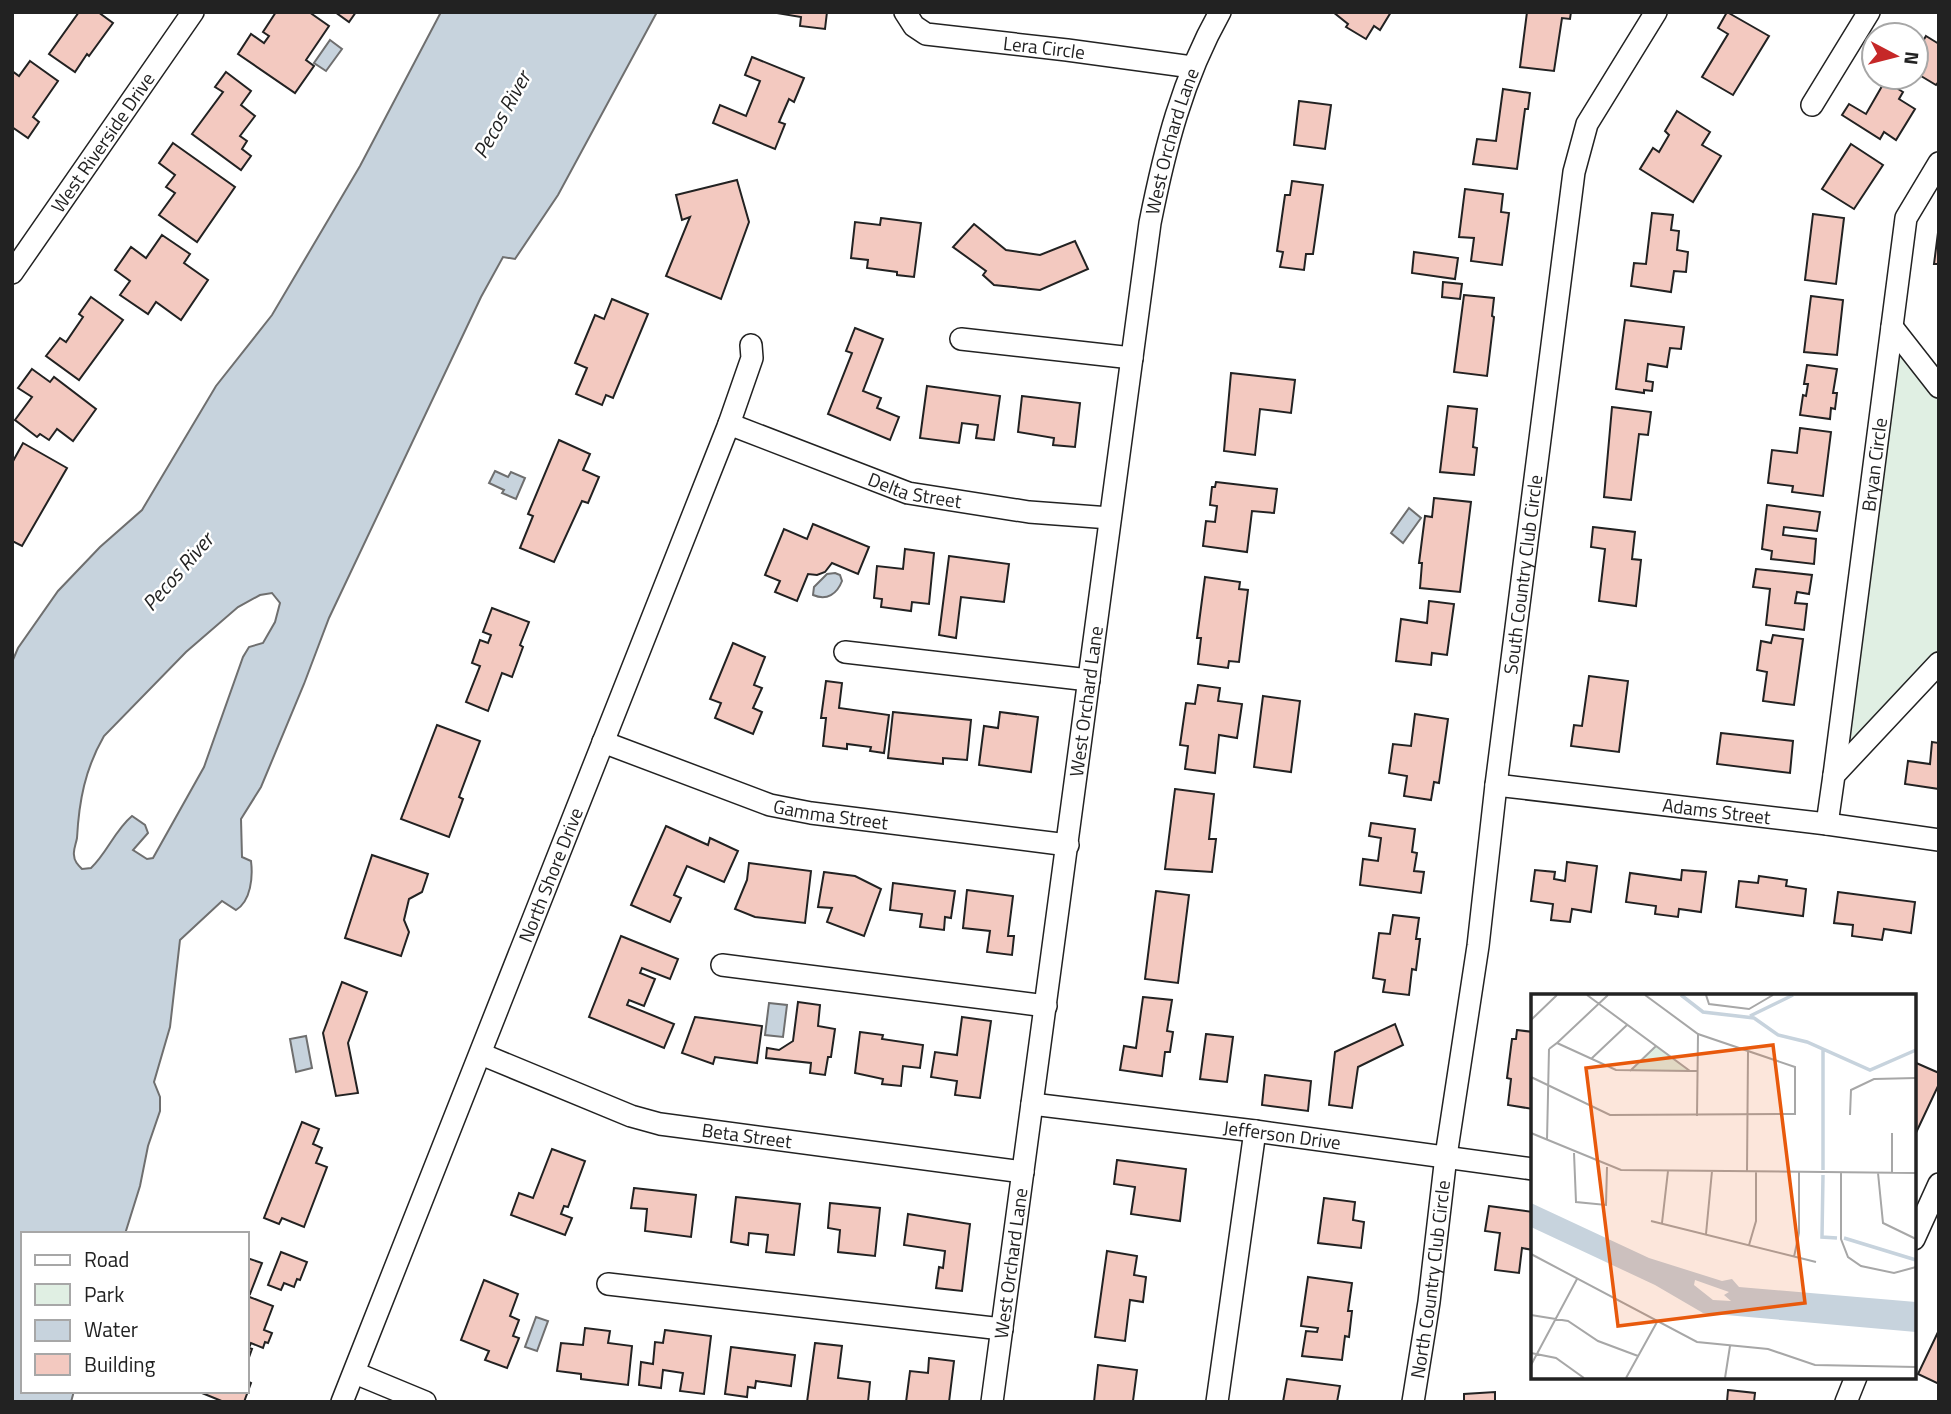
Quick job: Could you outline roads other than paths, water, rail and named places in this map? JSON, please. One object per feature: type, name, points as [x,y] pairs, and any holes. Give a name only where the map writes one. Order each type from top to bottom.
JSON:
[{"type":"street","name":"West Riverside Drive","points":[[12,273],[194,12]]},
{"type":"street","name":"Lera Circle","points":[[905,12],[914,26],[926,34],[1192,67]]},
{"type":"street","name":"West Orchard Lane","points":[[992,1402],[1150,223],[1174,117],[1192,67],[1220,12]]},
{"type":"street","name":"South Country Club Circle","points":[[1446,1156],[1478,946],[1574,172],[1587,124],[1656,12]]},
{"type":"street","points":[[1812,105],[1869,12]]},
{"type":"street","name":"Bryan Circle","points":[[1828,824],[1906,218],[1939,163]]},
{"type":"street","points":[[1892,327],[1939,387]]},
{"type":"street","points":[[961,339],[1132,358]]},
{"type":"street","name":"North Shore Drive","points":[[342,1402],[729,424],[752,358],[751,345]]},
{"type":"street","name":"Delta Street","points":[[729,424],[908,493],[1029,512],[1110,518]]},
{"type":"street","points":[[845,652],[1089,680]]},
{"type":"street","points":[[1833,775],[1939,663]]},
{"type":"street","name":"Gamma Street","points":[[603,742],[770,805],[811,813],[1068,845]]},
{"type":"street","name":"Adams Street","points":[[1496,785],[1828,824],[1939,840]]},
{"type":"street","points":[[722,965],[1046,1006]]},
{"type":"street","name":"Beta Street","points":[[481,1054],[631,1116],[660,1125],[1023,1172]]},
{"type":"street","name":"Jefferson Drive","points":[[1032,1104],[1531,1169]]},
{"type":"street","points":[[1217,1402],[1255,1131]]},
{"type":"street","name":"North Country Club Circle","points":[[1413,1402],[1429,1302],[1446,1156]]},
{"type":"street","points":[[1917,1226],[1939,1184]]},
{"type":"street","points":[[608,1284],[1002,1329]]},
{"type":"street","points":[[355,1373],[425,1402]]},
{"type":"street","points":[[1846,1402],[1855,1379]]},
{"type":"water","name":"Pecos River","points":[[441,12],[657,12],[558,195],[515,259],[503,257],[481,297],[329,618],[261,787],[241,819],[242,857],[251,861],[252,867],[250,888],[245,901],[236,910],[222,901],[180,940],[170,1027],[154,1082],[160,1097],[160,1111],[126,1232],[21,1232],[21,1393],[73,1393],[71,1402],[12,1402],[12,662],[18,648],[58,591],[100,547],[142,510],[216,386],[272,315],[360,166]],"holes":[[[272,593],[280,603],[275,622],[263,643],[249,647],[243,657],[204,767],[153,858],[147,859],[133,850],[148,833],[145,825],[132,816],[97,862],[91,868],[82,869],[75,861],[74,853],[81,798],[92,761],[104,736],[186,652],[238,607],[260,595]]]},
{"type":"water","points":[[330,40],[342,49],[326,71],[314,63]]},
{"type":"water","points":[[495,471],[508,477],[511,472],[525,478],[516,499],[489,483]]},
{"type":"water","points":[[1409,508],[1421,518],[1403,543],[1391,533]]},
{"type":"water","points":[[827,574],[840,575],[842,581],[834,593],[827,597],[813,595],[814,587]]},
{"type":"water","points":[[769,1003],[787,1005],[783,1037],[765,1035]]},
{"type":"water","points":[[306,1036],[312,1068],[296,1072],[290,1039]]},
{"type":"water","points":[[536,1317],[548,1321],[537,1351],[525,1347]]}]
